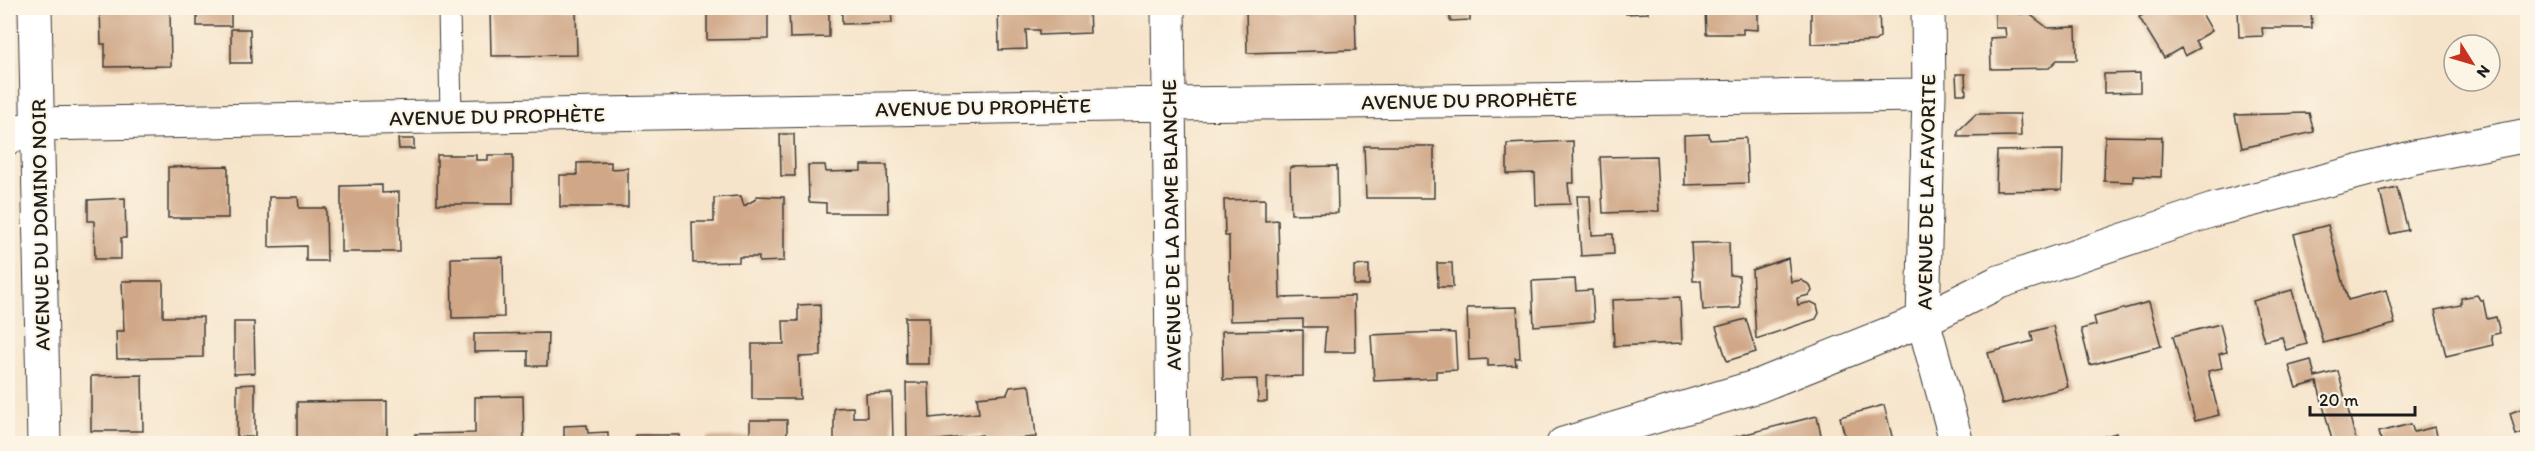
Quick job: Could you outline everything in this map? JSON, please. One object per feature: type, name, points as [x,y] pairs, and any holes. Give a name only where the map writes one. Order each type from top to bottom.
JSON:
[{"type":"street","name":"AVENUE DU DOMINO NOIR","points":[[35,8],[44,444]]},
{"type":"street","name":"AVENUE DE LA DAME BLANCHE","points":[[1168,8],[1173,444]]},
{"type":"street","name":"AVENUE DE LA FAVORITE","points":[[1928,8],[1929,95],[1923,320],[1957,444]]},
{"type":"street","name":"AVENUE DU PROPHÈTE","points":[[37,124],[1170,104],[1929,95]]},
{"type":"street","points":[[8,138],[37,124]]},
{"type":"street","points":[[1563,444],[1758,386],[1923,320],[1999,282],[2212,210],[2415,157],[2528,135]]},
{"type":"lane","points":[[450,8],[451,117]]},
{"type":"building","points":[[100,8],[123,8],[123,11],[170,9],[171,66],[105,67],[105,44],[101,44]]},
{"type":"building","points":[[197,8],[231,8],[231,26],[197,26]]},
{"type":"building","points":[[490,8],[576,8],[577,55],[491,56]]},
{"type":"building","points":[[707,8],[768,8],[768,39],[707,40]]},
{"type":"building","points":[[789,8],[829,8],[829,37],[790,38]]},
{"type":"building","points":[[842,8],[891,8],[892,23],[842,24]]},
{"type":"building","points":[[998,8],[1089,8],[1090,33],[1039,35],[1039,30],[1026,30],[1027,49],[999,50]]},
{"type":"building","points":[[1246,8],[1355,8],[1356,50],[1247,53]]},
{"type":"building","points":[[1430,8],[1491,8],[1491,10],[1470,11],[1470,20],[1450,21],[1450,11],[1430,12]]},
{"type":"building","points":[[1626,8],[1648,8],[1648,13],[1626,14]]},
{"type":"building","points":[[1705,8],[1758,8],[1758,30],[1743,29],[1743,34],[1706,34]]},
{"type":"building","points":[[1811,8],[1879,8],[1880,37],[1875,41],[1811,44]]},
{"type":"building","points":[[1995,8],[2019,8],[2019,14],[2028,13],[2048,28],[2076,27],[2077,60],[2057,60],[2049,68],[1991,69],[1990,38],[2006,37],[2005,28],[1995,28]]},
{"type":"building","points":[[2156,8],[2199,8],[2212,31],[2195,41],[2200,48],[2185,56],[2181,48],[2164,58],[2139,17]]},
{"type":"building","points":[[2238,8],[2311,8],[2312,28],[2262,28],[2263,36],[2239,37]]},
{"type":"building","points":[[231,29],[250,29],[251,63],[231,63]]},
{"type":"building","points":[[2140,73],[2140,92],[2104,93],[2104,74]]},
{"type":"building","points":[[1956,74],[1965,74],[1966,94],[1957,94]]},
{"type":"building","points":[[2309,113],[2314,132],[2242,148],[2235,115]]},
{"type":"building","points":[[1976,114],[2020,114],[2021,136],[1958,137],[1958,131]]},
{"type":"building","points":[[780,134],[794,134],[795,176],[781,176]]},
{"type":"building","points":[[1709,134],[1710,140],[1746,138],[1748,183],[1685,185],[1684,135]]},
{"type":"building","points":[[2105,136],[2162,137],[2161,177],[2133,176],[2133,182],[2104,181]]},
{"type":"building","points":[[398,139],[414,139],[414,149],[399,149]]},
{"type":"building","points":[[1573,141],[1574,183],[1568,183],[1570,204],[1536,205],[1535,173],[1507,174],[1507,144]]},
{"type":"building","points":[[1364,146],[1434,146],[1434,198],[1366,198]]},
{"type":"building","points":[[2063,150],[2062,190],[1996,191],[1997,151]]},
{"type":"building","points":[[437,155],[476,155],[476,160],[488,160],[488,155],[513,155],[513,204],[437,204]]},
{"type":"building","points":[[1656,156],[1659,211],[1603,213],[1600,157]]},
{"type":"building","points":[[611,162],[611,169],[628,168],[628,207],[560,207],[560,175],[577,175],[577,163]]},
{"type":"building","points":[[808,165],[825,165],[826,172],[861,171],[861,165],[887,165],[888,213],[826,213],[826,203],[809,202]]},
{"type":"building","points":[[228,166],[228,218],[168,218],[168,167]]},
{"type":"building","points":[[1337,166],[1338,213],[1291,214],[1290,167]]},
{"type":"building","points":[[382,185],[382,193],[399,192],[400,252],[341,252],[341,186]]},
{"type":"building","points":[[2397,188],[2408,230],[2390,234],[2380,192]]},
{"type":"building","points":[[741,196],[744,206],[756,199],[756,196],[784,197],[784,261],[759,262],[759,257],[739,257],[739,262],[693,263],[692,222],[714,222],[714,198]]},
{"type":"building","points":[[1577,196],[1590,196],[1592,235],[1613,234],[1614,254],[1581,256]]},
{"type":"building","points":[[269,197],[298,197],[299,208],[326,208],[327,261],[306,261],[306,246],[269,247]]},
{"type":"building","points":[[125,198],[126,238],[121,238],[121,259],[95,259],[94,221],[88,221],[88,200]]},
{"type":"building","points":[[1265,199],[1265,221],[1278,220],[1280,298],[1354,296],[1355,352],[1324,352],[1326,327],[1303,327],[1303,319],[1230,321],[1229,236],[1225,236],[1224,200]]},
{"type":"building","points":[[2328,225],[2348,300],[2386,290],[2395,324],[2323,343],[2294,234]]},
{"type":"building","points":[[1729,242],[1730,275],[1739,276],[1740,308],[1703,310],[1701,281],[1693,281],[1691,243]]},
{"type":"building","points":[[503,257],[504,317],[452,318],[451,258]]},
{"type":"building","points":[[1788,258],[1791,282],[1801,280],[1810,285],[1812,291],[1809,295],[1797,298],[1798,305],[1811,302],[1817,305],[1819,313],[1816,319],[1756,339],[1752,270]]},
{"type":"building","points":[[1437,263],[1452,263],[1453,287],[1438,287]]},
{"type":"building","points":[[1369,265],[1369,285],[1354,285],[1354,266]]},
{"type":"building","points":[[1575,279],[1576,291],[1592,290],[1594,321],[1534,326],[1532,281]]},
{"type":"building","points":[[122,281],[163,281],[163,317],[203,317],[203,357],[117,359],[116,331],[124,331]]},
{"type":"building","points":[[2292,290],[2307,344],[2286,350],[2282,337],[2264,341],[2253,301]]},
{"type":"building","points":[[2477,295],[2480,300],[2483,300],[2487,319],[2496,317],[2500,333],[2491,335],[2493,345],[2446,356],[2435,310],[2461,305],[2461,298]]},
{"type":"building","points":[[1680,297],[1682,343],[1614,346],[1612,300]]},
{"type":"building","points":[[2149,302],[2161,346],[2090,365],[2081,329],[2096,325],[2094,317]]},
{"type":"building","points":[[820,304],[821,356],[799,357],[800,399],[752,399],[752,344],[784,344],[783,321],[798,321],[798,305]]},
{"type":"building","points":[[1517,307],[1520,358],[1515,358],[1516,365],[1488,366],[1488,359],[1469,360],[1467,308]]},
{"type":"building","points":[[905,317],[929,317],[929,364],[906,364]]},
{"type":"building","points":[[1746,319],[1756,352],[1727,361],[1716,327]]},
{"type":"building","points":[[234,322],[254,322],[255,373],[234,374]]},
{"type":"building","points":[[2220,324],[2227,352],[2219,354],[2222,368],[2208,371],[2219,415],[2195,421],[2173,336]]},
{"type":"building","points":[[2053,326],[2068,387],[2002,404],[1988,353],[2033,341],[2031,332]]},
{"type":"building","points":[[1303,330],[1303,376],[1267,377],[1267,402],[1258,402],[1257,379],[1223,380],[1222,331]]},
{"type":"building","points":[[548,333],[547,366],[528,366],[528,351],[474,352],[474,334]]},
{"type":"building","points":[[1455,333],[1457,370],[1436,371],[1436,378],[1374,381],[1371,335]]},
{"type":"building","points":[[2311,360],[2315,377],[2338,371],[2357,444],[2333,444],[2317,382],[2296,388],[2289,366]]},
{"type":"building","points":[[142,375],[143,431],[91,431],[91,376]]},
{"type":"building","points":[[906,383],[929,383],[930,418],[979,413],[977,397],[1007,394],[1010,387],[1028,385],[1031,390],[1036,437],[982,442],[982,435],[931,441],[931,444],[907,444]]},
{"type":"building","points":[[255,384],[255,437],[237,437],[237,385]]},
{"type":"building","points":[[892,393],[893,444],[834,444],[834,408],[853,407],[853,417],[867,417],[866,394]]},
{"type":"building","points":[[523,396],[524,443],[415,444],[415,434],[475,433],[475,397]]},
{"type":"building","points":[[387,401],[387,444],[297,444],[297,402]]},
{"type":"building","points":[[1884,405],[1893,440],[1881,444],[1847,444],[1840,417]]},
{"type":"building","points":[[2521,409],[2527,431],[2516,435],[2510,413]]},
{"type":"building","points":[[1817,416],[1823,444],[1736,444],[1734,437]]},
{"type":"building","points":[[750,420],[787,420],[787,444],[707,444],[707,437],[750,436]]},
{"type":"building","points":[[2411,424],[2414,432],[2435,427],[2439,444],[2382,444],[2379,432]]},
{"type":"building","points":[[587,425],[588,433],[608,432],[608,444],[564,444],[564,426]]},
{"type":"building","points":[[2116,433],[2119,444],[2097,444],[2096,439]]},
{"type":"building","points":[[635,435],[680,435],[680,444],[635,444]]}]
